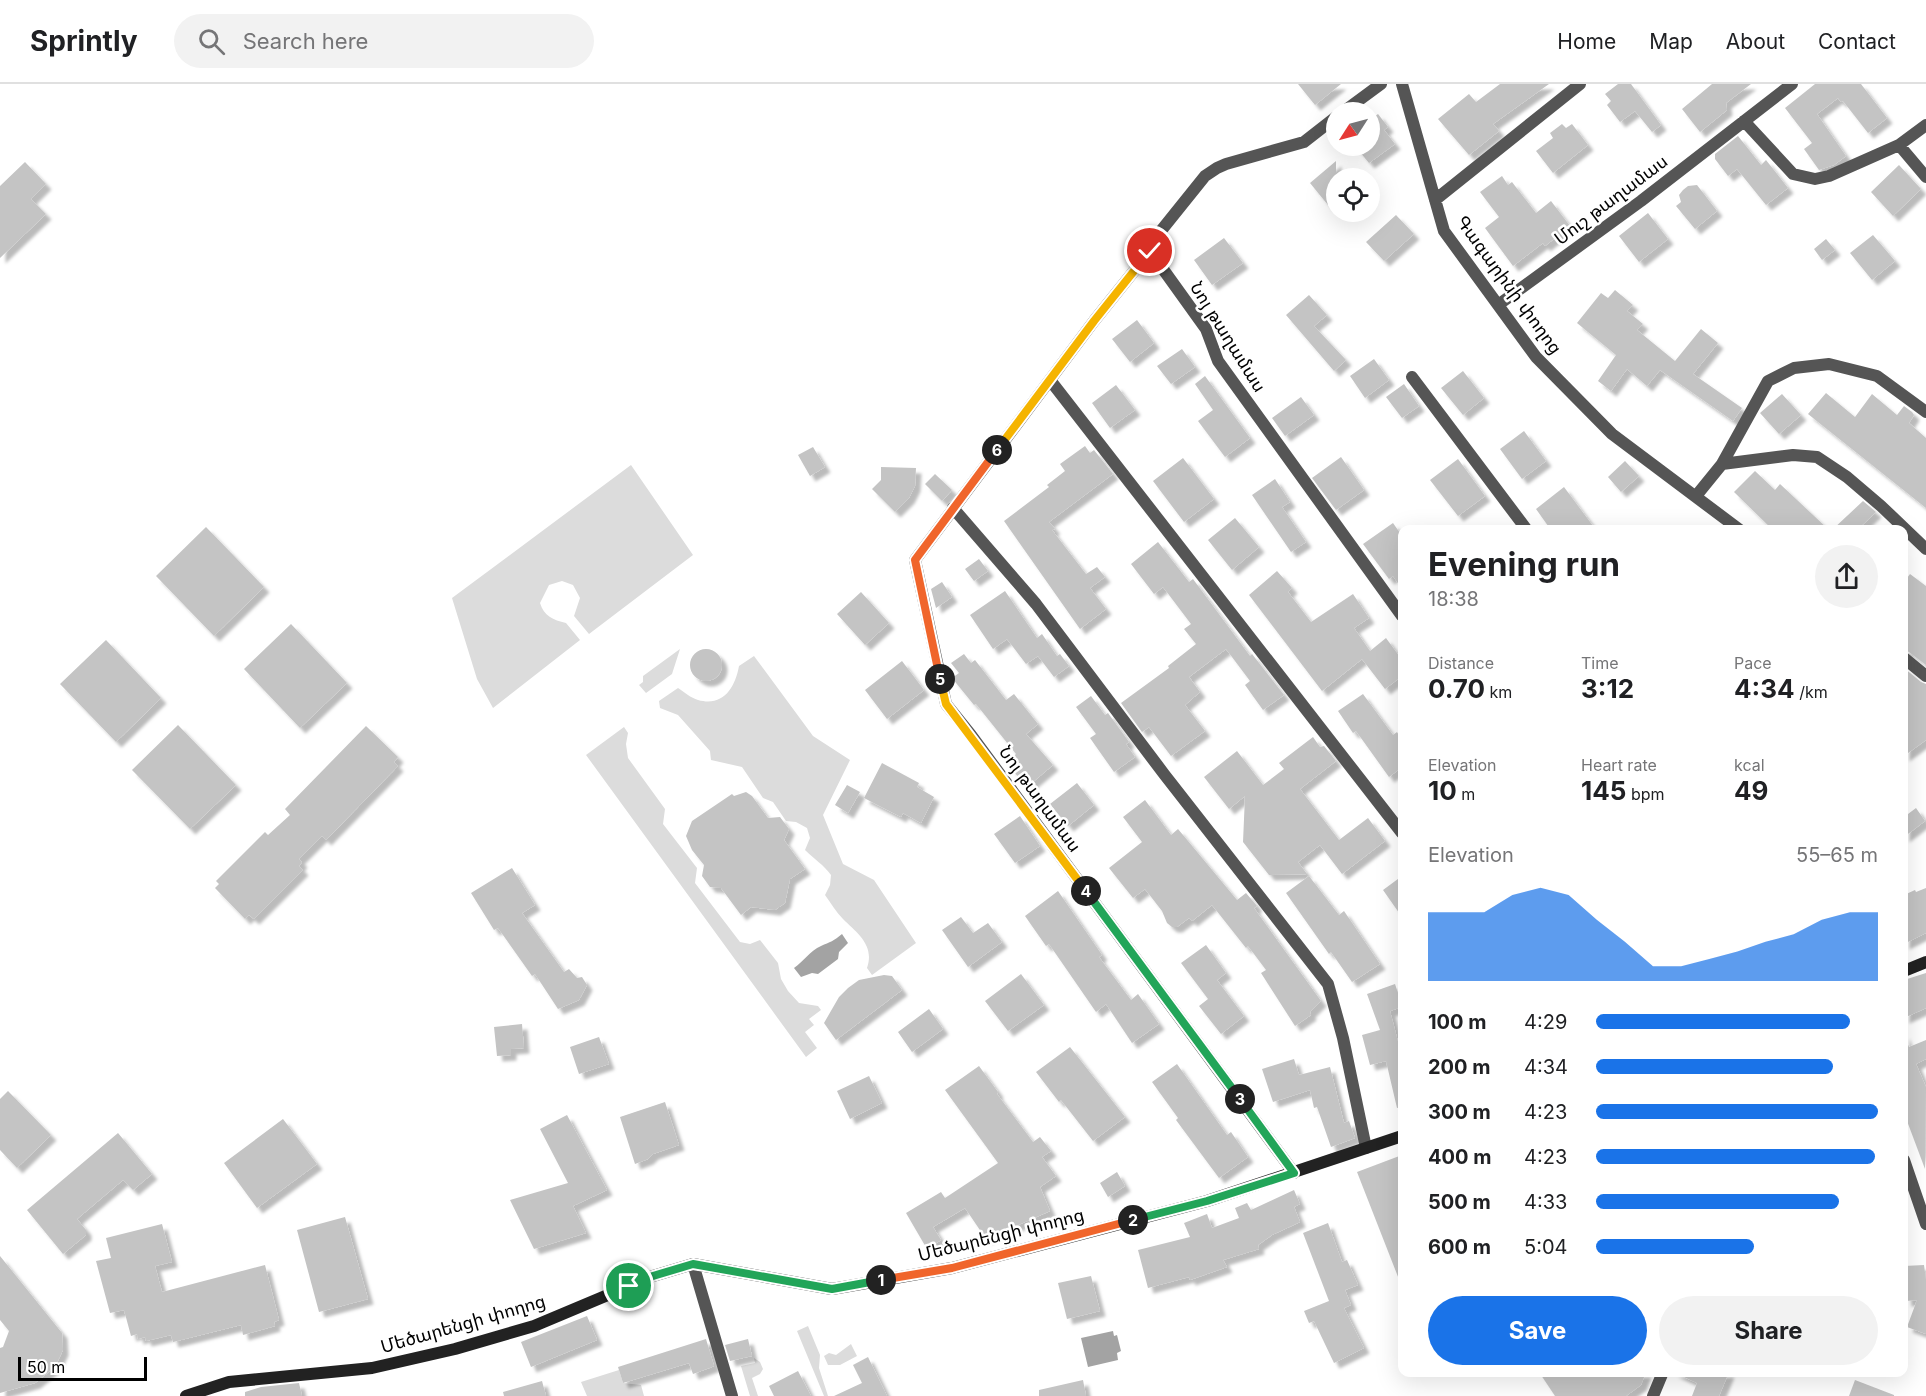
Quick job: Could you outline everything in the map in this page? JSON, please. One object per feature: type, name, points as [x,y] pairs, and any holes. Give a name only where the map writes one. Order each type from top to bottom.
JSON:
[{"type":"street","points":[[1357,102],[1381,84]]},
{"type":"street","name":"Գագարինի փողոց","points":[[1402,84],[1444,231],[1536,357],[1612,434],[1734,525]]},
{"type":"street","points":[[1435,200],[1580,84]]},
{"type":"street","name":"Մուշ թաղամաս","points":[[1498,305],[1641,201],[1792,84]]},
{"type":"street","points":[[1744,121],[1793,174],[1815,179],[1828,176],[1899,145],[1926,125]]},
{"type":"street","name":"Նոյ թաղամաս","points":[[1294,1173],[946,704],[915,560],[1094,321],[1150,251],[1160,232],[1205,176],[1217,168],[1304,142],[1326,125]]},
{"type":"street","points":[[1899,145],[1926,177]]},
{"type":"street","name":"Նոյ թաղամաս","points":[[1150,251],[1206,329],[1218,361],[1398,610]]},
{"type":"street","points":[[1696,496],[1722,464],[1768,381],[1794,368],[1829,364],[1877,376],[1926,412]]},
{"type":"street","points":[[1412,377],[1523,525]]},
{"type":"street","points":[[1050,380],[1398,828]]},
{"type":"street","points":[[1722,464],[1793,455],[1817,458],[1855,484],[1900,525]]},
{"type":"street","points":[[953,508],[1036,604],[1171,783],[1328,984],[1343,1038],[1366,1148]]},
{"type":"street","points":[[1908,533],[1926,549]]},
{"type":"street","points":[[1908,661],[1926,676]]},
{"type":"street","points":[[1908,969],[1926,962]]},
{"type":"street","name":"Մեծարենցի փողոց","points":[[186,1396],[229,1382],[372,1368],[455,1349],[534,1326],[653,1276],[693,1264],[832,1289],[952,1268],[1207,1201],[1398,1137]]},
{"type":"street","points":[[1908,1172],[1926,1224]]},
{"type":"street","points":[[693,1264],[732,1396]]},
{"type":"street","points":[[1653,1396],[1661,1377]]},
{"type":"shaded area","points":[[631,465],[693,555],[589,634],[574,616],[580,598],[573,585],[562,581],[549,585],[540,603],[544,611],[550,617],[566,623],[580,640],[493,708],[477,679],[452,598]]},
{"type":"shaded area","points":[[680,649],[672,674],[646,693],[639,685],[643,682],[643,676]]},
{"type":"shaded area","points":[[754,656],[813,736],[850,760],[823,815],[843,864],[874,880],[916,943],[872,975],[867,968],[869,953],[867,946],[825,895],[830,885],[831,875],[805,850],[810,838],[807,828],[796,822],[786,821],[773,802],[763,798],[742,767],[711,760],[710,751],[678,715],[660,708],[659,701],[678,688],[698,700],[714,701],[721,698],[731,688],[739,666]]},
{"type":"shaded area","points":[[624,727],[628,733],[626,744],[628,758],[665,809],[663,824],[697,868],[695,883],[740,942],[750,944],[760,940],[778,963],[781,979],[799,1003],[818,1006],[821,1010],[809,1019],[814,1025],[805,1032],[817,1048],[806,1057],[586,755]]},
{"type":"shaded area","points":[[842,934],[848,943],[839,952],[838,959],[818,974],[812,973],[801,977],[794,968],[821,946]]},
{"type":"shaded area","points":[[808,1326],[820,1355],[819,1368],[828,1396],[824,1396],[797,1331]]},
{"type":"shaded area","points":[[1113,1331],[1114,1336],[1117,1335],[1121,1351],[1117,1353],[1118,1360],[1088,1367],[1081,1338]]},
{"type":"shaded area","points":[[851,1344],[857,1356],[840,1365],[828,1365],[824,1356],[829,1353],[836,1355]]},
{"type":"shaded area","points":[[754,1358],[760,1362],[763,1369],[760,1374],[752,1378],[758,1396],[750,1396],[741,1366],[755,1363]]},
{"type":"shaded area","points":[[619,1370],[623,1383],[641,1385],[644,1396],[587,1396],[581,1382]]},
{"type":"building","points":[[1298,84],[1341,84],[1315,105]]},
{"type":"building","points":[[1500,84],[1549,84],[1493,124],[1499,131],[1469,155],[1438,119],[1469,94],[1476,102]]},
{"type":"building","points":[[1618,84],[1631,84],[1661,125],[1652,132],[1635,111],[1620,122],[1607,105],[1611,101],[1605,94]]},
{"type":"building","points":[[1712,84],[1751,84],[1726,103],[1727,110],[1700,132],[1682,109]]},
{"type":"building","points":[[1815,84],[1861,84],[1887,118],[1868,133],[1843,101],[1841,102],[1838,98],[1817,114],[1846,156],[1834,165],[1819,170],[1804,149],[1812,143],[1785,108]]},
{"type":"building","points":[[1380,117],[1388,127],[1384,130],[1395,144],[1380,155]]},
{"type":"building","points":[[1562,124],[1566,128],[1572,124],[1588,145],[1553,173],[1536,151],[1553,138],[1550,133]]},
{"type":"building","points":[[1738,136],[1761,165],[1766,160],[1788,188],[1766,205],[1737,169],[1728,176],[1715,159],[1715,154]]},
{"type":"building","points":[[1363,156],[1379,156],[1369,163]]},
{"type":"building","points":[[1336,161],[1336,168],[1328,168]]},
{"type":"building","points":[[25,162],[46,184],[31,199],[46,214],[0,258],[0,186]]},
{"type":"building","points":[[1899,165],[1921,189],[1893,216],[1871,192]]},
{"type":"building","points":[[1326,169],[1326,203],[1310,183]]},
{"type":"building","points":[[1502,176],[1508,185],[1512,182],[1536,213],[1551,201],[1570,226],[1545,246],[1543,243],[1513,266],[1485,228],[1499,217],[1480,192]]},
{"type":"building","points":[[1697,185],[1717,211],[1695,229],[1676,206],[1681,202],[1679,195],[1683,190],[1688,186]]},
{"type":"building","points":[[1648,213],[1668,239],[1639,262],[1619,236]]},
{"type":"building","points":[[1396,215],[1414,234],[1384,261],[1366,242]]},
{"type":"building","points":[[1873,235],[1895,261],[1872,280],[1850,253]]},
{"type":"building","points":[[1224,238],[1243,263],[1212,285],[1194,260]]},
{"type":"building","points":[[1826,239],[1835,250],[1822,260],[1814,249]]},
{"type":"building","points":[[1615,290],[1633,305],[1627,311],[1643,324],[1637,330],[1675,361],[1701,329],[1718,343],[1693,374],[1742,408],[1733,421],[1660,370],[1647,386],[1627,369],[1611,391],[1598,381],[1616,355],[1577,323],[1601,293],[1608,298]]},
{"type":"building","points":[[1309,295],[1327,315],[1314,326],[1346,360],[1334,371],[1286,315]]},
{"type":"building","points":[[1137,320],[1154,343],[1130,362],[1112,339]]},
{"type":"building","points":[[1182,349],[1195,367],[1171,384],[1157,366]]},
{"type":"building","points":[[1374,359],[1389,380],[1365,398],[1350,376]]},
{"type":"building","points":[[1463,371],[1484,398],[1463,415],[1441,388]]},
{"type":"building","points":[[1205,376],[1250,438],[1225,457],[1198,421],[1213,410],[1195,384]]},
{"type":"building","points":[[1404,384],[1419,406],[1402,418],[1386,397]]},
{"type":"building","points":[[1116,385],[1135,410],[1110,428],[1092,403]]},
{"type":"building","points":[[1826,393],[1855,417],[1872,394],[1897,415],[1904,406],[1912,412],[1914,415],[1909,423],[1926,438],[1926,508],[1808,414]]},
{"type":"building","points":[[1782,394],[1801,415],[1779,434],[1760,413]]},
{"type":"building","points":[[1301,397],[1314,415],[1285,436],[1272,418]]},
{"type":"building","points":[[1524,431],[1546,461],[1522,479],[1500,449]]},
{"type":"building","points":[[1085,446],[1090,453],[1094,450],[1113,474],[1049,522],[1055,529],[1052,530],[1086,574],[1097,567],[1105,577],[1090,588],[1106,609],[1080,629],[1004,521],[1049,487],[1047,485],[1065,471],[1060,464]]},
{"type":"building","points":[[813,447],[825,467],[810,476],[798,455]]},
{"type":"building","points":[[1341,457],[1364,490],[1336,510],[1312,478]]},
{"type":"building","points":[[1183,458],[1214,499],[1184,522],[1153,481]]},
{"type":"building","points":[[1458,459],[1485,496],[1458,516],[1430,480]]},
{"type":"building","points":[[1625,461],[1639,476],[1621,492],[1608,477]]},
{"type":"building","points":[[881,467],[916,468],[915,486],[909,498],[895,512],[872,489],[881,480]]},
{"type":"building","points":[[1755,471],[1775,490],[1780,484],[1824,525],[1768,525],[1734,492]]},
{"type":"building","points":[[935,474],[952,490],[942,501],[925,484]]},
{"type":"building","points":[[1275,479],[1290,502],[1282,507],[1306,542],[1291,552],[1252,495]]},
{"type":"building","points":[[1564,487],[1592,525],[1547,525],[1536,509]]},
{"type":"building","points":[[1863,501],[1876,512],[1862,525],[1837,525]]},
{"type":"building","points":[[1235,518],[1259,547],[1232,570],[1208,540]]},
{"type":"building","points":[[1393,523],[1398,530],[1398,583],[1393,576],[1389,579],[1363,544]]},
{"type":"building","points":[[206,527],[264,587],[214,636],[156,576]]},
{"type":"building","points":[[1158,542],[1189,582],[1193,579],[1250,656],[1252,654],[1284,695],[1263,710],[1245,685],[1250,681],[1226,649],[1189,677],[1200,692],[1185,705],[1205,731],[1171,756],[1149,727],[1142,732],[1121,703],[1169,668],[1168,666],[1196,644],[1184,629],[1191,624],[1163,587],[1154,594],[1131,564]]},
{"type":"building","points":[[979,559],[988,571],[974,581],[965,569]]},
{"type":"building","points":[[1277,571],[1292,588],[1288,592],[1311,622],[1353,594],[1369,618],[1354,628],[1370,651],[1386,638],[1398,654],[1398,679],[1385,689],[1362,659],[1322,691],[1249,595]]},
{"type":"building","points":[[1910,574],[1926,586],[1926,665],[1908,652],[1908,577]]},
{"type":"building","points":[[942,582],[952,597],[936,608],[931,589]]},
{"type":"building","points":[[1005,591],[1037,638],[1042,634],[1057,656],[1060,654],[1069,666],[1054,677],[1038,656],[1026,664],[1007,639],[993,649],[970,615]]},
{"type":"building","points":[[861,592],[889,623],[865,645],[837,614]]},
{"type":"building","points":[[291,624],[347,683],[300,728],[244,669]]},
{"type":"building","points":[[106,640],[161,698],[116,742],[60,684]]},
{"type":"building","points":[[706,649],[717,654],[722,665],[717,676],[706,681],[695,676],[690,665],[695,654]]},
{"type":"building","points":[[964,654],[971,663],[975,660],[1006,700],[1014,694],[1038,724],[1026,734],[1053,765],[1027,787],[1006,763],[1016,754],[952,678],[959,673],[951,663]]},
{"type":"building","points":[[902,661],[924,690],[887,719],[865,690]]},
{"type":"building","points":[[1908,671],[1926,684],[1926,740],[1908,753]]},
{"type":"building","points":[[1363,694],[1393,735],[1397,732],[1398,734],[1398,770],[1389,777],[1356,731],[1353,733],[1338,711]]},
{"type":"building","points":[[1091,696],[1105,715],[1108,713],[1129,742],[1126,744],[1135,757],[1114,772],[1090,738],[1096,734],[1076,707]]},
{"type":"building","points":[[178,725],[236,785],[190,829],[132,770]]},
{"type":"building","points":[[366,726],[398,757],[394,762],[398,766],[326,840],[322,836],[299,859],[302,862],[299,866],[303,870],[254,919],[249,915],[245,919],[215,888],[219,884],[216,881],[265,832],[268,835],[290,815],[285,809]]},
{"type":"building","points":[[1313,737],[1320,747],[1324,746],[1336,761],[1300,789],[1339,840],[1368,818],[1385,841],[1342,874],[1320,845],[1298,862],[1307,874],[1269,875],[1243,842],[1245,796],[1229,809],[1204,777],[1237,751],[1263,785],[1284,769],[1279,763]]},
{"type":"building","points":[[882,763],[919,783],[917,787],[934,797],[921,823],[903,813],[901,817],[864,798]]},
{"type":"building","points":[[1077,783],[1094,805],[1068,826],[1050,804]]},
{"type":"building","points":[[847,785],[860,792],[848,813],[835,805]]},
{"type":"building","points":[[746,792],[752,796],[768,818],[780,817],[789,829],[784,840],[805,869],[790,879],[785,903],[775,910],[751,907],[741,915],[721,888],[710,887],[702,876],[704,865],[692,850],[686,836],[692,821],[732,794],[734,796]]},
{"type":"building","points":[[1145,800],[1171,835],[1178,829],[1237,900],[1246,893],[1257,906],[1254,908],[1321,1001],[1310,1012],[1311,1015],[1295,1026],[1261,973],[1266,970],[1212,905],[1192,921],[1189,918],[1177,927],[1172,927],[1145,889],[1133,898],[1109,868],[1142,842],[1123,817]]},
{"type":"building","points":[[1916,808],[1925,821],[1908,834],[1908,814]]},
{"type":"building","points":[[1020,816],[1040,846],[1015,863],[994,834]]},
{"type":"building","points":[[512,868],[535,905],[522,913],[564,972],[569,969],[577,978],[582,977],[587,985],[579,1000],[558,1009],[535,974],[532,976],[498,928],[494,930],[471,893]]},
{"type":"building","points":[[1309,876],[1339,915],[1344,911],[1380,964],[1352,982],[1286,893]]},
{"type":"building","points":[[1398,879],[1398,911],[1383,890]]},
{"type":"building","points":[[1926,888],[1926,933],[1908,942],[1908,893],[1915,890],[1916,892]]},
{"type":"building","points":[[1058,891],[1102,955],[1099,957],[1131,1000],[1138,994],[1159,1024],[1132,1043],[1106,1004],[1096,1012],[1049,944],[1046,946],[1025,916]]},
{"type":"building","points":[[961,917],[973,933],[988,923],[1002,942],[968,967],[942,930]]},
{"type":"building","points":[[1206,945],[1226,973],[1217,980],[1244,1016],[1221,1034],[1199,1006],[1208,999],[1181,963]]},
{"type":"building","points":[[1926,973],[1926,1008],[1908,1016],[1908,979]]},
{"type":"building","points":[[1021,974],[1044,1005],[1008,1031],[985,1001]]},
{"type":"building","points":[[884,975],[892,976],[902,990],[836,1040],[824,1023],[839,997],[859,980]]},
{"type":"building","points":[[1395,984],[1398,993],[1398,1008],[1390,1011],[1398,1042],[1398,1108],[1386,1061],[1370,1065],[1362,1035],[1380,1030],[1367,994]]},
{"type":"building","points":[[929,1009],[943,1029],[912,1052],[898,1032]]},
{"type":"building","points":[[522,1024],[524,1048],[511,1049],[511,1055],[497,1056],[494,1027]]},
{"type":"building","points":[[599,1037],[609,1064],[579,1074],[570,1047]]},
{"type":"building","points":[[1926,1040],[1926,1059],[1916,1064],[1926,1087],[1925,1169],[1908,1124],[1908,1044],[1909,1047]]},
{"type":"building","points":[[1070,1047],[1125,1117],[1093,1141],[1036,1072]]},
{"type":"building","points":[[1294,1059],[1299,1075],[1330,1067],[1344,1123],[1349,1121],[1355,1138],[1331,1147],[1317,1107],[1314,1108],[1310,1090],[1273,1102],[1262,1069]]},
{"type":"building","points":[[1177,1064],[1227,1135],[1231,1132],[1248,1157],[1219,1178],[1176,1120],[1178,1118],[1152,1082]]},
{"type":"building","points":[[979,1066],[1033,1142],[1040,1137],[1051,1151],[1042,1157],[1056,1176],[1040,1187],[1050,1211],[986,1239],[965,1208],[933,1227],[941,1240],[927,1249],[906,1213],[941,1192],[945,1198],[998,1163],[945,1090]]},
{"type":"building","points":[[869,1076],[882,1103],[850,1119],[837,1091]]},
{"type":"building","points":[[8,1091],[51,1135],[17,1168],[0,1150],[0,1099]]},
{"type":"building","points":[[665,1102],[679,1145],[653,1154],[648,1159],[635,1164],[620,1117]]},
{"type":"building","points":[[567,1115],[607,1190],[573,1206],[586,1233],[534,1249],[510,1200],[568,1183],[540,1129]]},
{"type":"building","points":[[283,1119],[317,1164],[257,1208],[224,1163]]},
{"type":"building","points":[[118,1133],[152,1174],[133,1190],[123,1180],[77,1219],[86,1230],[86,1235],[63,1254],[27,1210]]},
{"type":"building","points":[[1398,1157],[1398,1277],[1357,1172]]},
{"type":"building","points":[[1117,1172],[1125,1186],[1108,1197],[1100,1183]]},
{"type":"building","points":[[1294,1190],[1300,1204],[1294,1207],[1300,1222],[1272,1235],[1258,1245],[1259,1249],[1223,1260],[1227,1267],[1190,1280],[1189,1277],[1148,1288],[1138,1250],[1190,1237],[1184,1223],[1207,1214],[1212,1228],[1239,1218],[1235,1208],[1247,1203],[1251,1210]]},
{"type":"building","points":[[345,1217],[368,1299],[319,1312],[297,1230]]},
{"type":"building","points":[[1328,1223],[1342,1262],[1347,1260],[1358,1285],[1345,1290],[1351,1305],[1344,1308],[1364,1348],[1334,1363],[1314,1321],[1309,1323],[1304,1311],[1329,1301],[1303,1233]]},
{"type":"building","points":[[162,1224],[172,1262],[155,1266],[162,1292],[265,1265],[279,1320],[274,1322],[275,1326],[243,1335],[241,1325],[173,1342],[171,1335],[146,1341],[145,1337],[138,1339],[137,1334],[131,1336],[124,1310],[110,1313],[96,1261],[111,1258],[106,1238]]},
{"type":"building","points":[[0,1256],[62,1333],[63,1350],[55,1367],[35,1383],[0,1393],[0,1348],[3,1347],[9,1331],[0,1320]]},
{"type":"building","points":[[1924,1265],[1926,1334],[1908,1327],[1917,1300],[1908,1301],[1908,1266]]},
{"type":"building","points":[[1091,1276],[1100,1311],[1067,1319],[1058,1283]]},
{"type":"building","points":[[587,1316],[597,1340],[531,1367],[521,1342]]},
{"type":"building","points":[[706,1339],[714,1366],[693,1374],[689,1363],[623,1383],[618,1367]]},
{"type":"building","points":[[748,1339],[752,1356],[730,1361],[725,1345]]},
{"type":"building","points":[[868,1357],[887,1396],[834,1396],[862,1383],[853,1365]]},
{"type":"building","points":[[798,1371],[811,1396],[774,1396],[769,1386]]},
{"type":"building","points":[[1542,1377],[1644,1377],[1641,1385],[1626,1396],[1555,1396]]},
{"type":"building","points":[[1684,1377],[1727,1377],[1719,1396],[1692,1396],[1697,1383]]},
{"type":"building","points":[[1083,1380],[1086,1396],[1039,1396],[1039,1390]]},
{"type":"building","points":[[1855,1380],[1894,1395],[1894,1396],[1849,1396]]},
{"type":"building","points":[[542,1381],[546,1396],[504,1396],[503,1392]]},
{"type":"building","points":[[299,1383],[302,1396],[245,1396],[245,1392],[261,1387]]},
{"type":"route","points":[[629,1286],[693,1264],[832,1289],[952,1268],[1207,1201],[1294,1173],[946,704],[915,560],[1094,321],[1150,251]]}]
